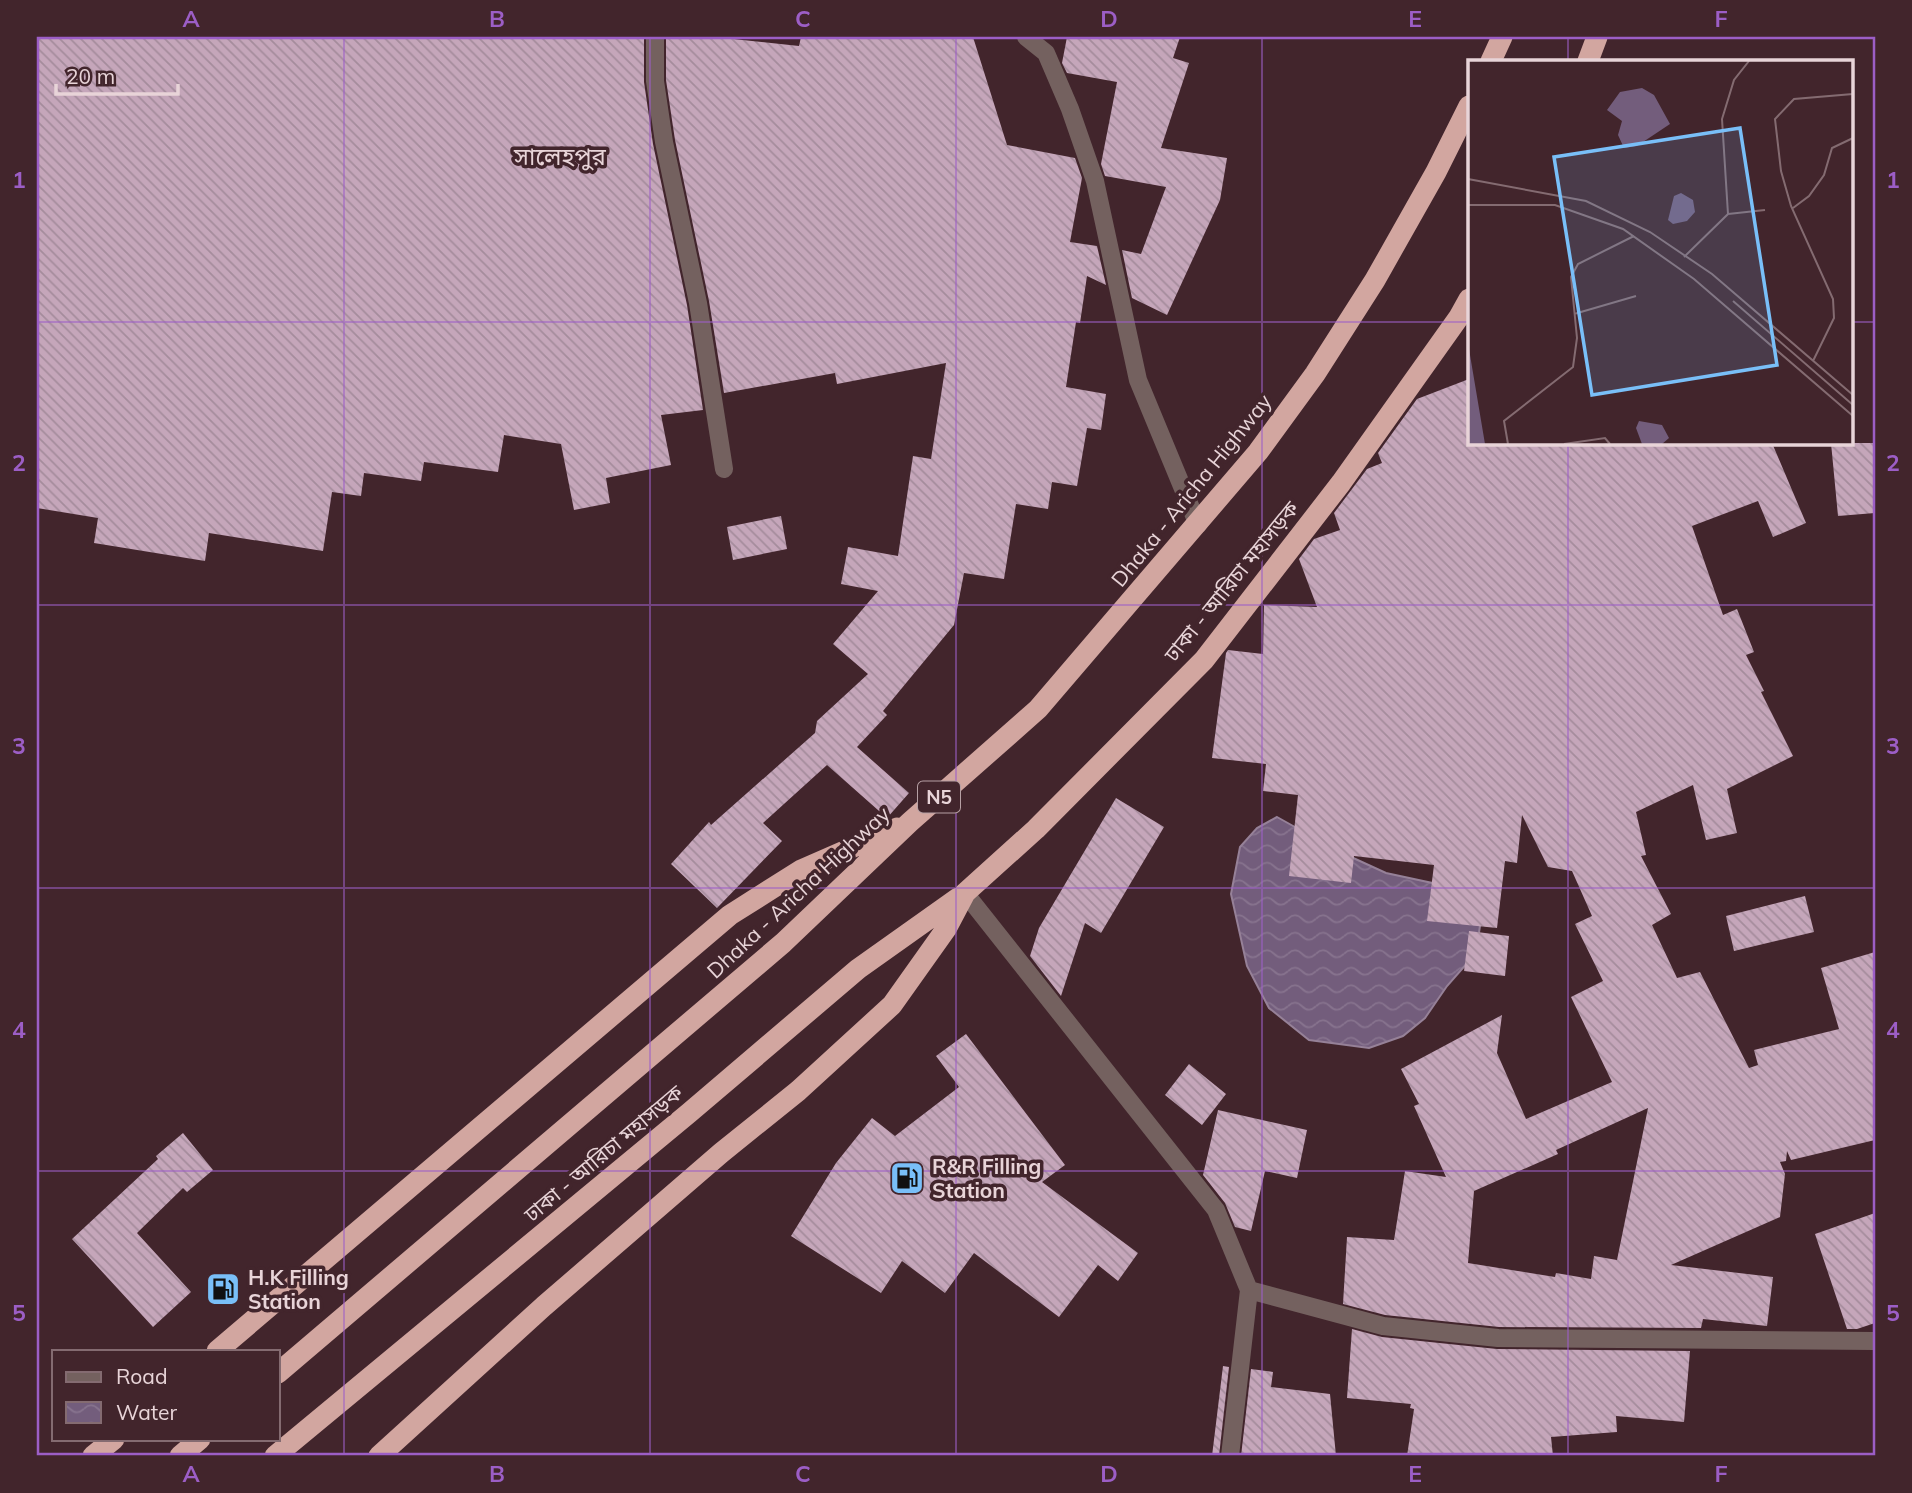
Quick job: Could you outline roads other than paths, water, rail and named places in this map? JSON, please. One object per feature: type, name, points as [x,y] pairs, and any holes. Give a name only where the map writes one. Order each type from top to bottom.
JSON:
[{"type":"highway","points":[[1491,60],[1502,37]]},
{"type":"highway","points":[[1588,60],[1597,37]]},
{"type":"highway","name":"Dhaka - Aricha Highway","points":[[280,1371],[783,943],[910,822],[1038,709],[1198,525],[1258,452],[1315,374],[1375,280],[1436,172],[1468,108]]},
{"type":"highway","name":"ঢাকা - আরিচা মহাসড়ক","points":[[275,1456],[689,1114],[858,969],[965,893],[1036,829],[1204,660],[1341,483],[1468,301]]},
{"type":"highway","points":[[218,1350],[730,915],[801,870],[910,822]]},
{"type":"highway","name":"ঢাকা - আরিচা মহাসড়ক","points":[[379,1456],[544,1306],[798,1091],[892,1005],[946,929],[965,893]]},
{"type":"highway","points":[[93,1456],[113,1440]]},
{"type":"highway","points":[[180,1456],[199,1440]]},
{"type":"street","points":[[655,37],[655,81],[664,142],[698,303],[724,469]]},
{"type":"street","points":[[1026,37],[1046,53],[1074,121],[1095,181],[1138,380],[1198,525]]},
{"type":"street","points":[[965,893],[1216,1210],[1249,1290],[1230,1456]]},
{"type":"street","points":[[1249,1290],[1383,1326],[1498,1338],[1875,1341]]},
{"type":"water","points":[[1277,817],[1338,851],[1386,873],[1437,884],[1481,919],[1476,953],[1447,986],[1425,1018],[1403,1036],[1369,1048],[1309,1040],[1269,1008],[1247,966],[1231,894],[1240,847],[1257,828]]},
{"type":"place","name":"R&R Filling Station","points":[[907,1178]]},
{"type":"place","name":"H.K Filling Station","points":[[223,1289]]},
{"type":"district","name":"সালেহপুর","points":[[560,156]]}]
